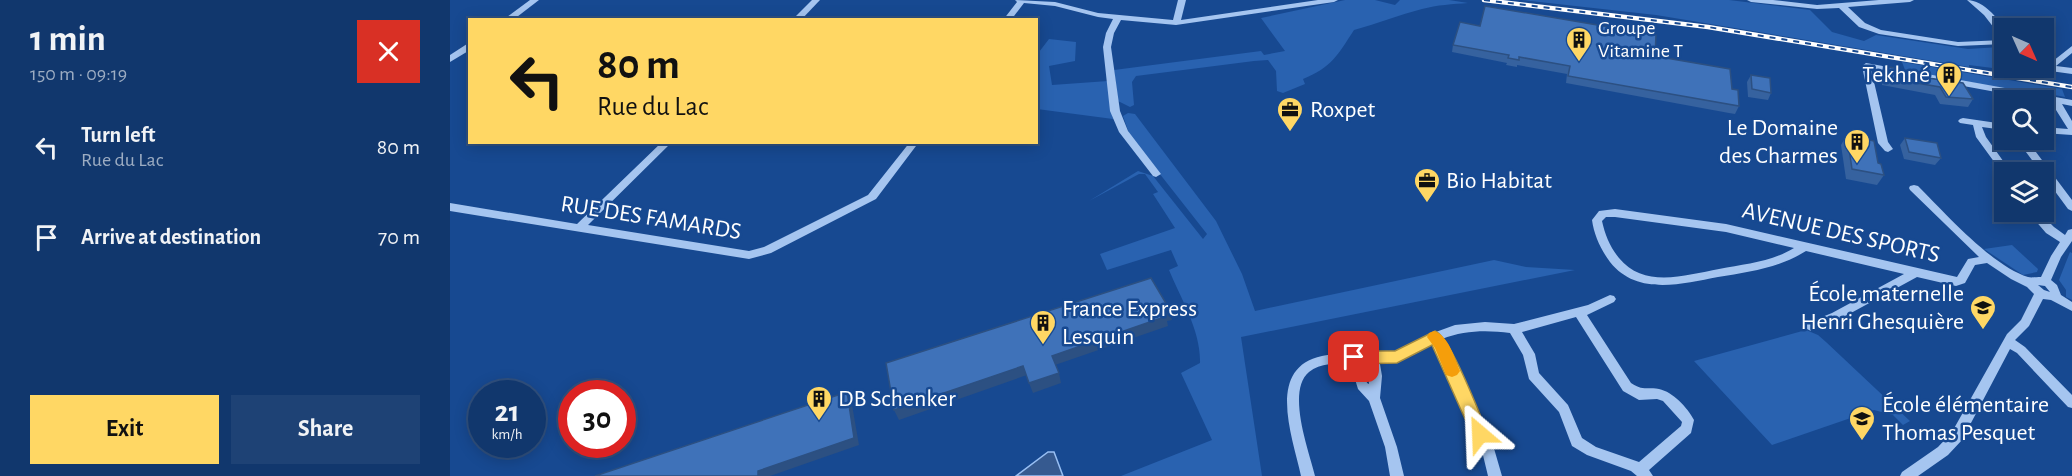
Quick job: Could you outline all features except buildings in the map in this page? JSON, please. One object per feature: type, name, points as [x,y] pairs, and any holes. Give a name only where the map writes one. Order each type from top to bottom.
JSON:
[{"type":"street","points":[[510,18],[535,0]]},
{"type":"street","points":[[798,18],[816,0]]},
{"type":"street","points":[[1008,18],[1021,0],[1050,3],[1118,18],[1176,23],[1334,0]]},
{"type":"street","points":[[1176,23],[1182,0]]},
{"type":"street","points":[[1751,0],[1841,5],[1910,0]]},
{"type":"street","points":[[1971,0],[1994,22]]},
{"type":"street","points":[[1841,5],[1862,25],[1879,32],[1958,44],[1994,42]]},
{"type":"street","points":[[1118,18],[1110,33],[1106,51],[1115,111],[1124,132],[1156,174]]},
{"type":"street","points":[[450,59],[468,47]]},
{"type":"street","points":[[2054,63],[2072,50]]},
{"type":"street","points":[[1888,149],[1883,143],[1866,66],[2003,90]]},
{"type":"street","points":[[2054,68],[2072,71]]},
{"type":"street","points":[[2054,99],[2072,103]]},
{"type":"street","points":[[2054,99],[2072,130]]},
{"type":"street","points":[[1963,122],[1994,126]]},
{"type":"street","points":[[1977,124],[1981,137],[1999,162]]},
{"type":"street","points":[[2054,130],[2072,130]]},
{"type":"street","points":[[579,228],[666,144]]},
{"type":"street","name":"RUE DES FAMARDS","points":[[450,207],[740,255],[759,253],[872,197],[913,144]]},
{"type":"street","points":[[2029,150],[2072,207]]},
{"type":"street","points":[[1914,188],[1990,259],[2019,278],[2039,286],[2055,289],[2054,296],[2072,308]]},
{"type":"street","name":"AVENUE DES SPORTS","points":[[1802,248],[1778,261],[1761,266],[1670,282],[1651,283],[1623,270],[1603,240],[1597,226],[1598,218],[1606,213],[1622,213],[1726,228],[1802,248],[1959,282],[1972,262],[1990,259]]},
{"type":"street","points":[[1907,476],[1943,451],[1958,436],[2009,342],[2025,323],[2039,286],[2069,237],[2050,230],[2042,222]]},
{"type":"street","points":[[1811,326],[1836,316],[1915,273]]},
{"type":"street","points":[[1308,476],[1294,405],[1296,381],[1301,372],[1309,367],[1331,359],[1397,357],[1449,331],[1472,328],[1514,329],[1595,308],[1610,299]]},
{"type":"street","points":[[1514,329],[1529,354],[1533,375],[1564,409],[1577,442],[1642,473],[1687,429],[1688,420],[1667,397],[1657,394],[1639,395],[1627,387],[1580,312]]},
{"type":"street","points":[[1435,337],[1443,349],[1473,423],[1487,445],[1496,476]]},
{"type":"street","points":[[2009,342],[2020,350],[2072,403]]},
{"type":"street","points":[[1354,357],[1362,385],[1374,398],[1391,447],[1397,476]]},
{"type":"street","points":[[1373,358],[1376,376],[1374,398]]},
{"type":"shaded area","points":[[1345,0],[1375,0],[1395,5],[1400,0],[1449,0],[1468,3],[1428,8],[1354,30],[1338,54],[1327,65],[1303,79],[1305,84],[1283,93],[1277,91],[1276,71],[1268,60],[1136,76],[1132,82],[1134,105],[1130,107],[1118,101],[1114,70],[1261,51],[1264,55],[1285,51],[1261,18]]},
{"type":"shaded area","points":[[1521,0],[1729,0],[1810,10],[1832,32],[1864,41],[1876,35],[1968,49],[1994,47],[1994,68],[1969,65],[1969,67],[1656,15]]},
{"type":"shaded area","points":[[1049,39],[1076,42],[1075,61],[1049,66],[1052,85],[1108,81],[1113,119],[1038,109],[1038,53]]},
{"type":"shaded area","points":[[1902,62],[2062,89],[2065,97],[2054,95],[2054,90],[2012,90],[1905,70]]},
{"type":"shaded area","points":[[1128,113],[1135,114],[1216,221],[1242,274],[1255,311],[1494,260],[1526,267],[1575,270],[1241,337],[1262,476],[1121,476],[1212,440],[1181,373],[1200,363],[1194,327],[1169,270],[1178,266],[1171,250],[1107,270],[1100,254],[1175,228],[1153,194],[1158,192],[1145,174],[1139,174],[1089,201],[1138,171],[1153,176],[1203,239],[1207,234],[1130,136],[1123,116]]},
{"type":"shaded area","points":[[2012,245],[2038,269],[2037,272],[2023,275],[1984,249]]},
{"type":"shaded area","points":[[2070,252],[2072,253],[2072,300],[2066,297],[2066,290],[2059,280]]},
{"type":"shaded area","points":[[1806,330],[1818,335],[1826,342],[1910,421],[1903,425],[1893,415],[1874,410],[1772,445],[1694,361]]},
{"type":"shaded area","points":[[1048,452],[1054,452],[1063,476],[1016,476]]},
{"type":"railway","points":[[1484,0],[1708,27],[2072,87]]},
{"type":"slow traffic","points":[[1434,337],[1441,345],[1452,371]]},
{"type":"place","name":"Groupe Vitamine T","points":[[1579,63]]},
{"type":"place","name":"Tekhné","points":[[1949,98]]},
{"type":"place","name":"Roxpet","points":[[1290,133]]},
{"type":"place","name":"Le Domaine des Charmes","points":[[1857,165]]},
{"type":"place","name":"Bio Habitat","points":[[1427,204]]},
{"type":"place","name":"École maternelle Henri Ghesquière","points":[[1983,331]]},
{"type":"place","name":"France Express Lesquin","points":[[1043,346]]},
{"type":"place","name":"DB Schenker","points":[[819,422]]},
{"type":"place","name":"École élémentaire Thomas Pesquet","points":[[1862,442]]},
{"type":"route","points":[[1354,357],[1397,357],[1435,337],[1443,349],[1473,423],[1480,434]]}]
